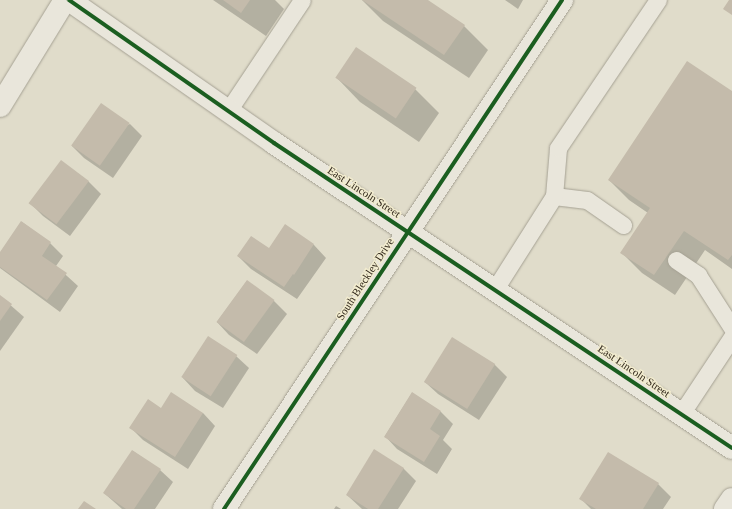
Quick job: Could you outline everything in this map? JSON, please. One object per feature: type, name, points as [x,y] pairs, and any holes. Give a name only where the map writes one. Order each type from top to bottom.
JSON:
[{"type":"street","points":[[0,106],[65,0]]},
{"type":"street","name":"East Lincoln Street","points":[[69,0],[228,111],[732,448]]},
{"type":"street","name":"South Bleckley Drive","points":[[224,509],[562,0]]},
{"type":"street","points":[[726,509],[732,499]]},
{"type":"lane","points":[[228,111],[302,0]]},
{"type":"lane","points":[[495,289],[554,196],[558,148],[658,0]]},
{"type":"lane","points":[[554,196],[587,200],[623,225]]},
{"type":"lane","points":[[676,260],[698,275],[732,328]]},
{"type":"lane","points":[[681,414],[732,337]]},
{"type":"building","points":[[223,0],[250,0],[241,13]]},
{"type":"building","points":[[362,0],[428,0],[465,25],[444,55]]},
{"type":"building","points":[[729,0],[732,0],[732,15],[723,9]]},
{"type":"building","points":[[356,47],[417,88],[396,118],[335,78]]},
{"type":"building","points":[[687,61],[732,91],[732,255],[728,260],[684,231],[654,275],[620,253],[650,208],[608,180]]},
{"type":"building","points":[[101,103],[130,123],[100,166],[71,146]]},
{"type":"building","points":[[61,160],[89,181],[56,224],[29,203]]},
{"type":"building","points":[[21,221],[51,242],[42,256],[67,273],[47,300],[0,267],[0,252]]},
{"type":"building","points":[[285,224],[314,244],[294,275],[293,274],[284,287],[237,256],[251,236],[269,248]]},
{"type":"building","points":[[247,280],[275,300],[244,342],[216,322]]},
{"type":"building","points":[[0,295],[12,304],[0,321]]},
{"type":"building","points":[[208,336],[237,355],[211,396],[181,377]]},
{"type":"building","points":[[452,337],[495,364],[467,409],[424,382]]},
{"type":"building","points":[[171,392],[203,413],[175,457],[129,428],[148,399],[161,408]]},
{"type":"building","points":[[412,392],[441,411],[430,429],[440,436],[424,462],[384,437]]},
{"type":"building","points":[[374,449],[404,468],[378,509],[368,509],[346,495]]},
{"type":"building","points":[[132,450],[161,469],[134,509],[126,509],[103,493]]},
{"type":"building","points":[[608,452],[659,483],[643,509],[596,509],[579,499]]},
{"type":"building","points":[[84,501],[96,509],[78,509]]},
{"type":"cycle path","points":[[69,0],[274,143],[732,448]]},
{"type":"cycle path","points":[[224,509],[562,0]]}]
